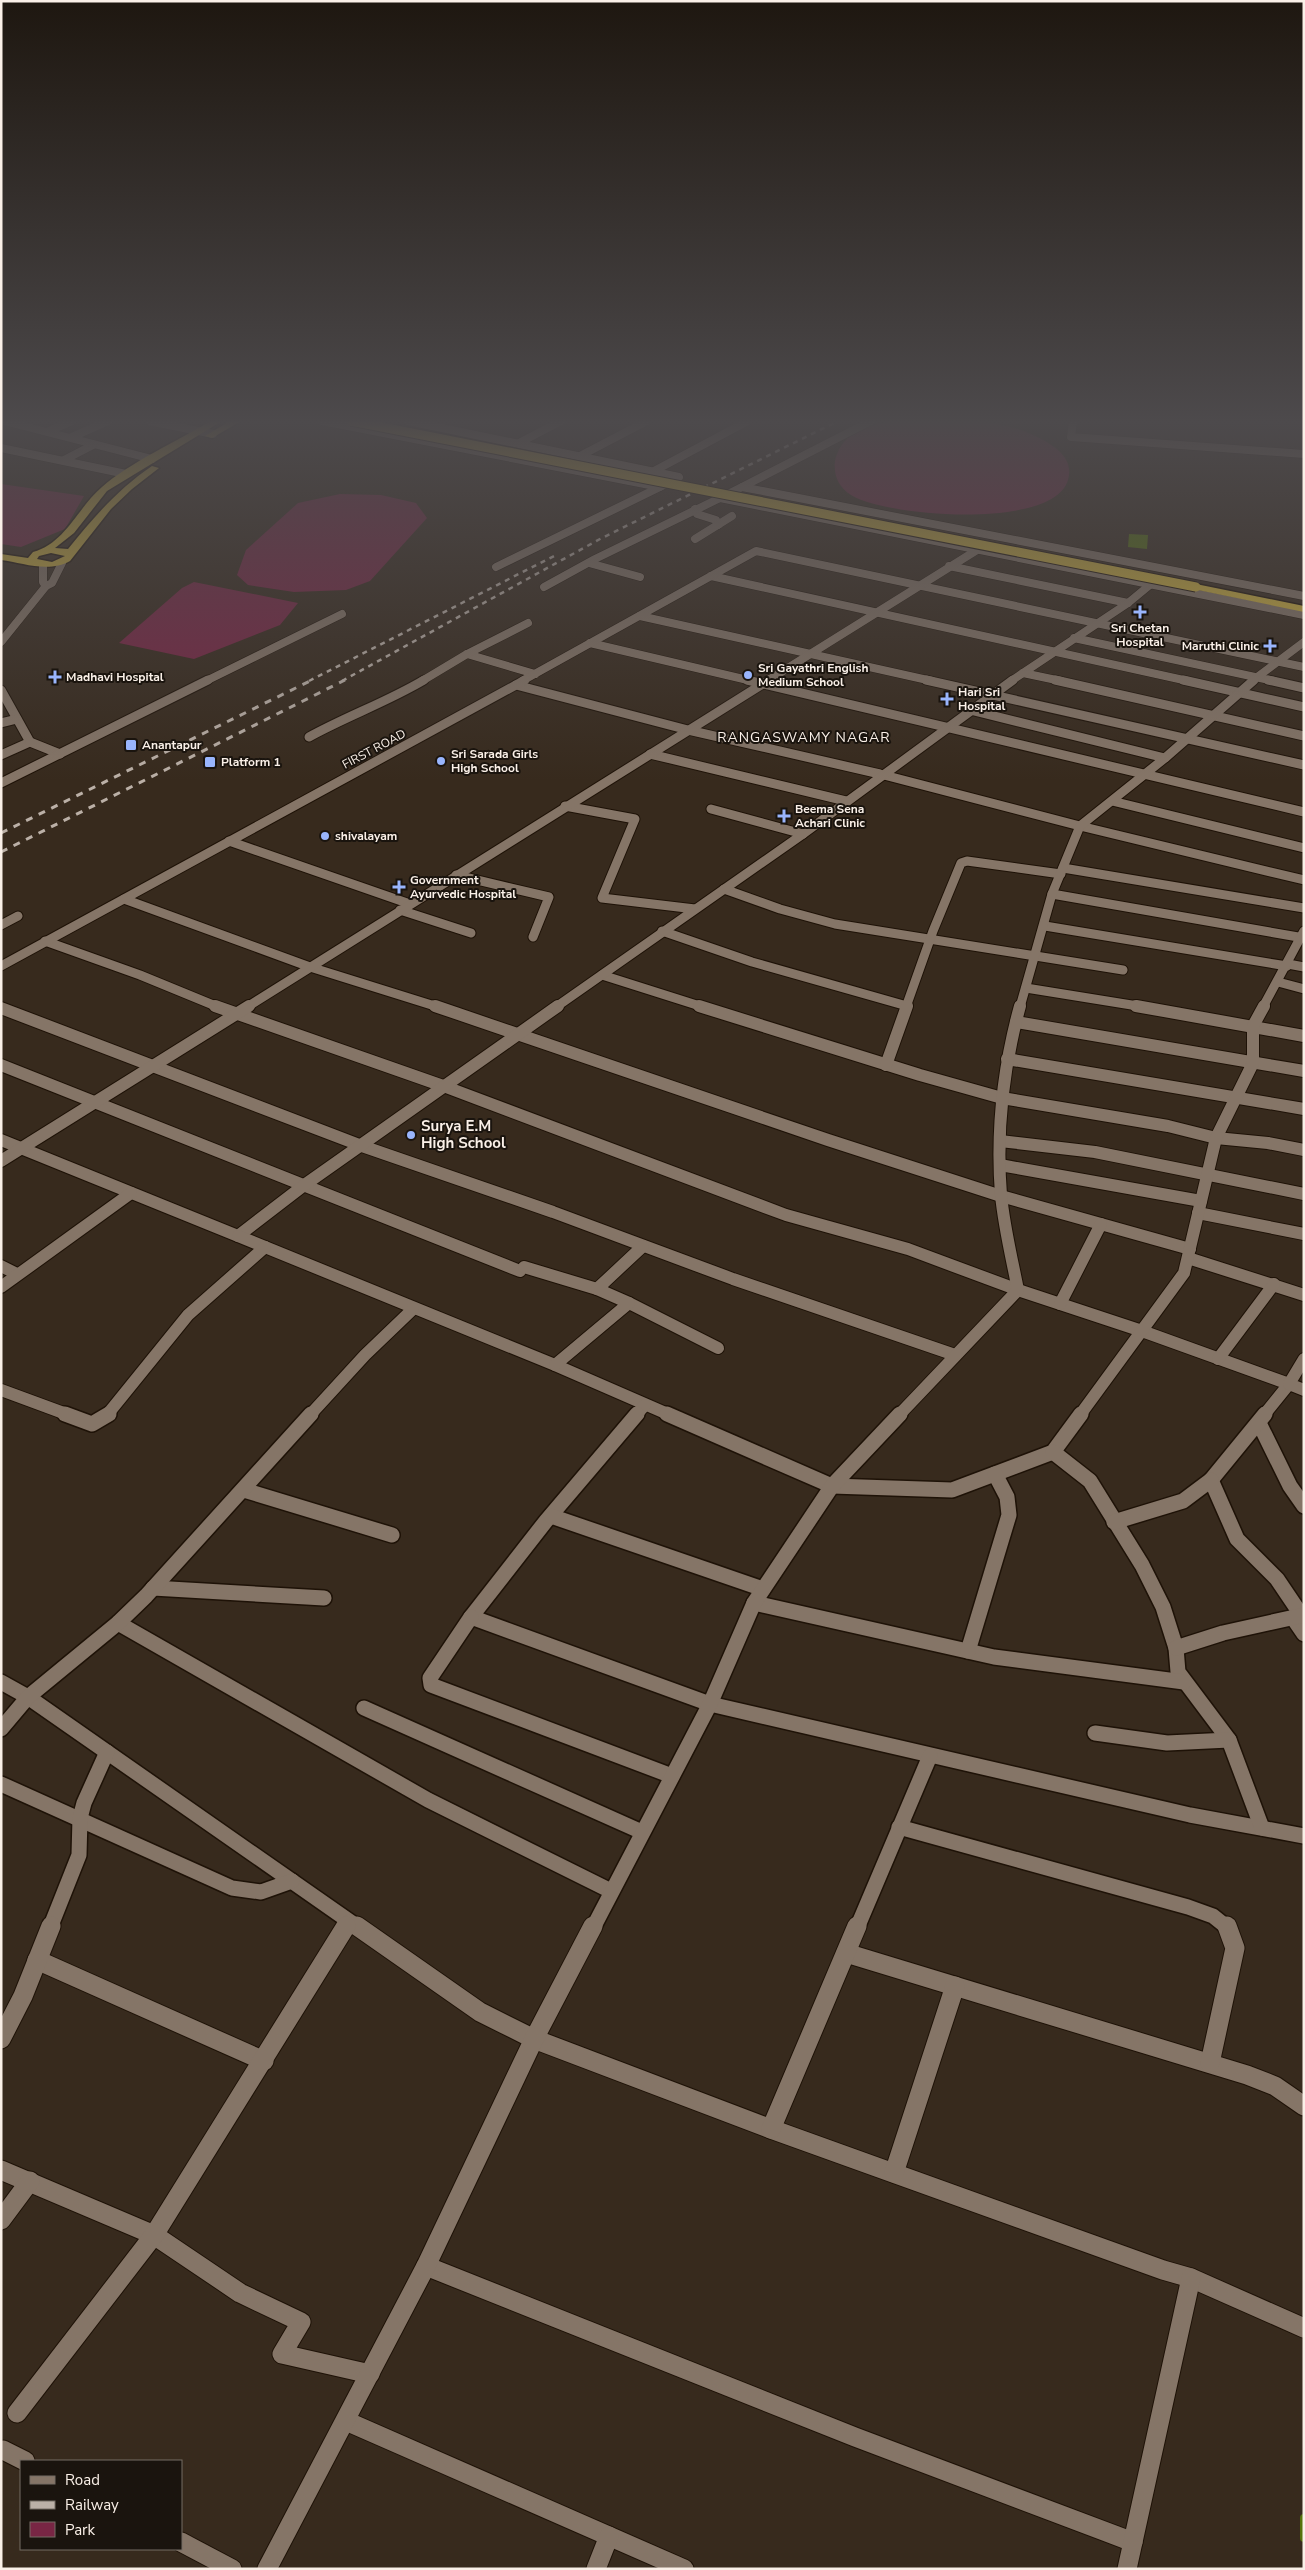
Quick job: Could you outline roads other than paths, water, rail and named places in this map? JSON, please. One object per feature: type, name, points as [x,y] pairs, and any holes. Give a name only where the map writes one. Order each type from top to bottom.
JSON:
[{"type":"highway","points":[[37,561],[45,551],[58,541]]},
{"type":"highway","points":[[1,557],[62,562],[69,558],[69,554],[79,541]]},
{"type":"highway","points":[[956,541],[1304,604]]},
{"type":"highway","points":[[990,541],[1304,609]]},
{"type":"highway","points":[[45,551],[62,551],[69,554]]},
{"type":"highway","points":[[1,552],[37,561]]},
{"type":"street","points":[[496,567],[549,541]]},
{"type":"street","points":[[544,587],[632,541]]},
{"type":"street","points":[[932,541],[1304,615]]},
{"type":"street","points":[[1020,541],[1304,596]]},
{"type":"street","points":[[1,1161],[565,806],[977,550]]},
{"type":"street","name":"FIRST ROAD","points":[[1,966],[516,685],[756,551],[920,585]]},
{"type":"street","points":[[37,561],[46,586]]},
{"type":"street","points":[[1,642],[46,586],[52,582],[62,562]]},
{"type":"street","points":[[589,563],[640,577]]},
{"type":"street","points":[[949,566],[1128,603]]},
{"type":"street","points":[[711,576],[1304,707]]},
{"type":"street","points":[[238,1236],[303,1186],[446,1087],[517,1034],[695,908],[803,834],[880,774],[992,694],[1128,603],[1152,584]]},
{"type":"street","points":[[920,585],[1304,667]]},
{"type":"street","points":[[1,783],[342,614]]},
{"type":"street","points":[[640,616],[1304,765]]},
{"type":"street","points":[[309,737],[350,715],[403,693],[467,654],[528,623]]},
{"type":"street","points":[[1074,638],[1304,688]]},
{"type":"street","points":[[1018,1290],[1001,1196],[1000,1141],[1002,1098],[1007,1059],[1034,956],[1045,926],[1052,894],[1080,826],[1165,758],[1238,692],[1304,642]]},
{"type":"street","points":[[590,643],[1304,812]]},
{"type":"street","points":[[467,654],[535,674]]},
{"type":"street","points":[[1023,673],[1304,736]]},
{"type":"street","points":[[516,685],[688,730],[880,774],[1080,826],[1304,880]]},
{"type":"street","points":[[1,690],[30,742],[60,754]]},
{"type":"street","points":[[970,710],[1165,758]]},
{"type":"street","points":[[1,723],[17,719]]},
{"type":"street","points":[[1,755],[30,742]]},
{"type":"street","points":[[650,754],[846,800]]},
{"type":"street","points":[[1112,801],[1304,848]]},
{"type":"street","points":[[565,806],[635,819],[602,898],[695,908]]},
{"type":"street","points":[[711,809],[803,834]]},
{"type":"street","points":[[229,841],[410,904]]},
{"type":"street","points":[[886,1065],[930,939],[963,861],[1062,871],[1304,908]]},
{"type":"street","points":[[456,875],[549,897],[533,937]]},
{"type":"street","points":[[724,889],[814,919],[1124,970]]},
{"type":"street","points":[[1,1140],[554,1365],[832,1486],[952,1490],[1052,1452],[1184,1274],[1216,1138],[1253,1063],[1253,1026],[1303,935],[1052,894]]},
{"type":"street","points":[[124,899],[310,967],[424,1002],[828,1140],[1001,1196],[1101,1224],[1304,1295]]},
{"type":"street","points":[[400,910],[471,934]]},
{"type":"street","points":[[1,925],[18,916]]},
{"type":"street","points":[[1045,926],[1304,967]]},
{"type":"street","points":[[662,932],[744,959],[907,1006]]},
{"type":"street","points":[[45,941],[235,1014],[446,1087],[786,1215],[908,1249],[1018,1290],[1142,1330],[1304,1390]]},
{"type":"street","points":[[602,975],[886,1065],[1002,1098],[1168,1126],[1216,1138],[1268,1143],[1304,1150]]},
{"type":"street","points":[[1278,982],[1304,989]]},
{"type":"street","points":[[1026,988],[1304,1036]]},
{"type":"street","points":[[1,1008],[362,1146],[544,1208],[733,1280],[955,1355]]},
{"type":"street","points":[[1016,1022],[1304,1071]]},
{"type":"street","points":[[1007,1059],[1237,1096],[1304,1109]]},
{"type":"street","points":[[1,1065],[303,1186],[522,1269],[596,1289],[629,1303],[718,1348]]},
{"type":"street","points":[[1000,1141],[1095,1152],[1304,1194]]},
{"type":"street","points":[[1000,1165],[1199,1207],[1304,1234]]},
{"type":"street","points":[[1,1286],[131,1193]]},
{"type":"street","points":[[1060,1304],[1101,1224]]},
{"type":"street","points":[[596,1289],[643,1246]]},
{"type":"street","points":[[1,1390],[92,1424],[111,1413],[188,1315],[265,1247]]},
{"type":"street","points":[[1,1266],[17,1274]]},
{"type":"street","points":[[1218,1359],[1274,1284]]},
{"type":"street","points":[[267,2569],[426,2266],[534,2039],[710,1704],[759,1596],[832,1486],[1018,1290]]},
{"type":"street","points":[[554,1365],[629,1303]]},
{"type":"street","points":[[1,1729],[28,1697],[118,1622],[153,1588],[365,1355],[413,1309]]},
{"type":"street","points":[[1114,1522],[1183,1502],[1211,1480],[1289,1384],[1304,1359]]},
{"type":"street","points":[[645,1405],[551,1516],[471,1617],[430,1678],[431,1685],[672,1776]]},
{"type":"street","points":[[1259,1423],[1290,1486],[1304,1506]]},
{"type":"street","points":[[1052,1452],[1090,1481],[1142,1565],[1163,1607],[1176,1648],[1178,1672],[1229,1740],[1262,1828]]},
{"type":"street","points":[[968,1651],[1009,1515],[1007,1497],[995,1474]]},
{"type":"street","points":[[1211,1480],[1237,1539],[1277,1579],[1300,1616],[1304,1634]]},
{"type":"street","points":[[244,1490],[392,1535]]},
{"type":"street","points":[[551,1516],[759,1596],[968,1651],[994,1657],[1184,1682]]},
{"type":"street","points":[[153,1588],[324,1598]]},
{"type":"street","points":[[1176,1648],[1223,1633],[1300,1616]]},
{"type":"street","points":[[471,1617],[710,1704],[1190,1815],[1304,1836]]},
{"type":"street","points":[[118,1622],[428,1800],[612,1891]]},
{"type":"street","points":[[1,1682],[28,1697],[480,2012],[534,2039],[771,2129],[1154,2267],[1191,2278],[1304,2328]]},
{"type":"street","points":[[364,1708],[642,1832]]},
{"type":"street","points":[[1095,1733],[1167,1743],[1229,1740]]},
{"type":"street","points":[[1,2039],[23,1996],[79,1855],[80,1818],[84,1803],[107,1752]]},
{"type":"street","points":[[771,2129],[930,1756]]},
{"type":"street","points":[[1,1784],[232,1888],[261,1892],[292,1881]]},
{"type":"street","points":[[899,1828],[1188,1907],[1213,1915],[1226,1924],[1232,1931],[1235,1948],[1210,2064]]},
{"type":"street","points":[[17,2414],[154,2235],[349,1922]]},
{"type":"street","points":[[846,1953],[1210,2064],[1275,2086],[1304,2106]]},
{"type":"street","points":[[37,1960],[264,2061]]},
{"type":"street","points":[[894,2173],[955,1986]]},
{"type":"street","points":[[1,2170],[154,2235],[240,2292],[301,2322],[282,2354],[370,2374]]},
{"type":"street","points":[[1,2220],[30,2181]]},
{"type":"street","points":[[426,2266],[855,2437],[1133,2542]]},
{"type":"street","points":[[1127,2569],[1191,2278]]},
{"type":"street","points":[[346,2421],[684,2569]]},
{"type":"street","points":[[2,2450],[23,2460]]},
{"type":"street","points":[[596,2569],[609,2536]]},
{"type":"street","points":[[182,2543],[232,2569]]},
{"type":"waterway","points":[[1304,2518],[1304,2538]]},
{"type":"railway","points":[[342,681],[596,541]]},
{"type":"railway","points":[[309,681],[554,556]]},
{"type":"railway","points":[[1,833],[312,680]]},
{"type":"railway","points":[[1,852],[345,680]]},
{"type":"place","name":"Sri Chetan Hospital","points":[[1140,612]]},
{"type":"place","name":"Maruthi Clinic","points":[[1270,646]]},
{"type":"place","name":"Sri Gayathri English Medium School","points":[[748,675]]},
{"type":"place","name":"Madhavi Hospital","points":[[55,677]]},
{"type":"place","name":"Hari Sri Hospital","points":[[947,699]]},
{"type":"place","name":"Anantapur","points":[[131,745]]},
{"type":"place","name":"Sri Sarada Girls High School","points":[[441,761]]},
{"type":"place","name":"Platform 1","points":[[210,762]]},
{"type":"place","name":"Beema Sena Achari Clinic","points":[[784,816]]},
{"type":"place","name":"shivalayam","points":[[325,836]]},
{"type":"place","name":"Government Ayurvedic Hospital","points":[[399,887]]},
{"type":"place","name":"Surya E.M High School","points":[[411,1135]]},
{"type":"district","name":"RANGASWAMY NAGAR","points":[[804,737]]}]
